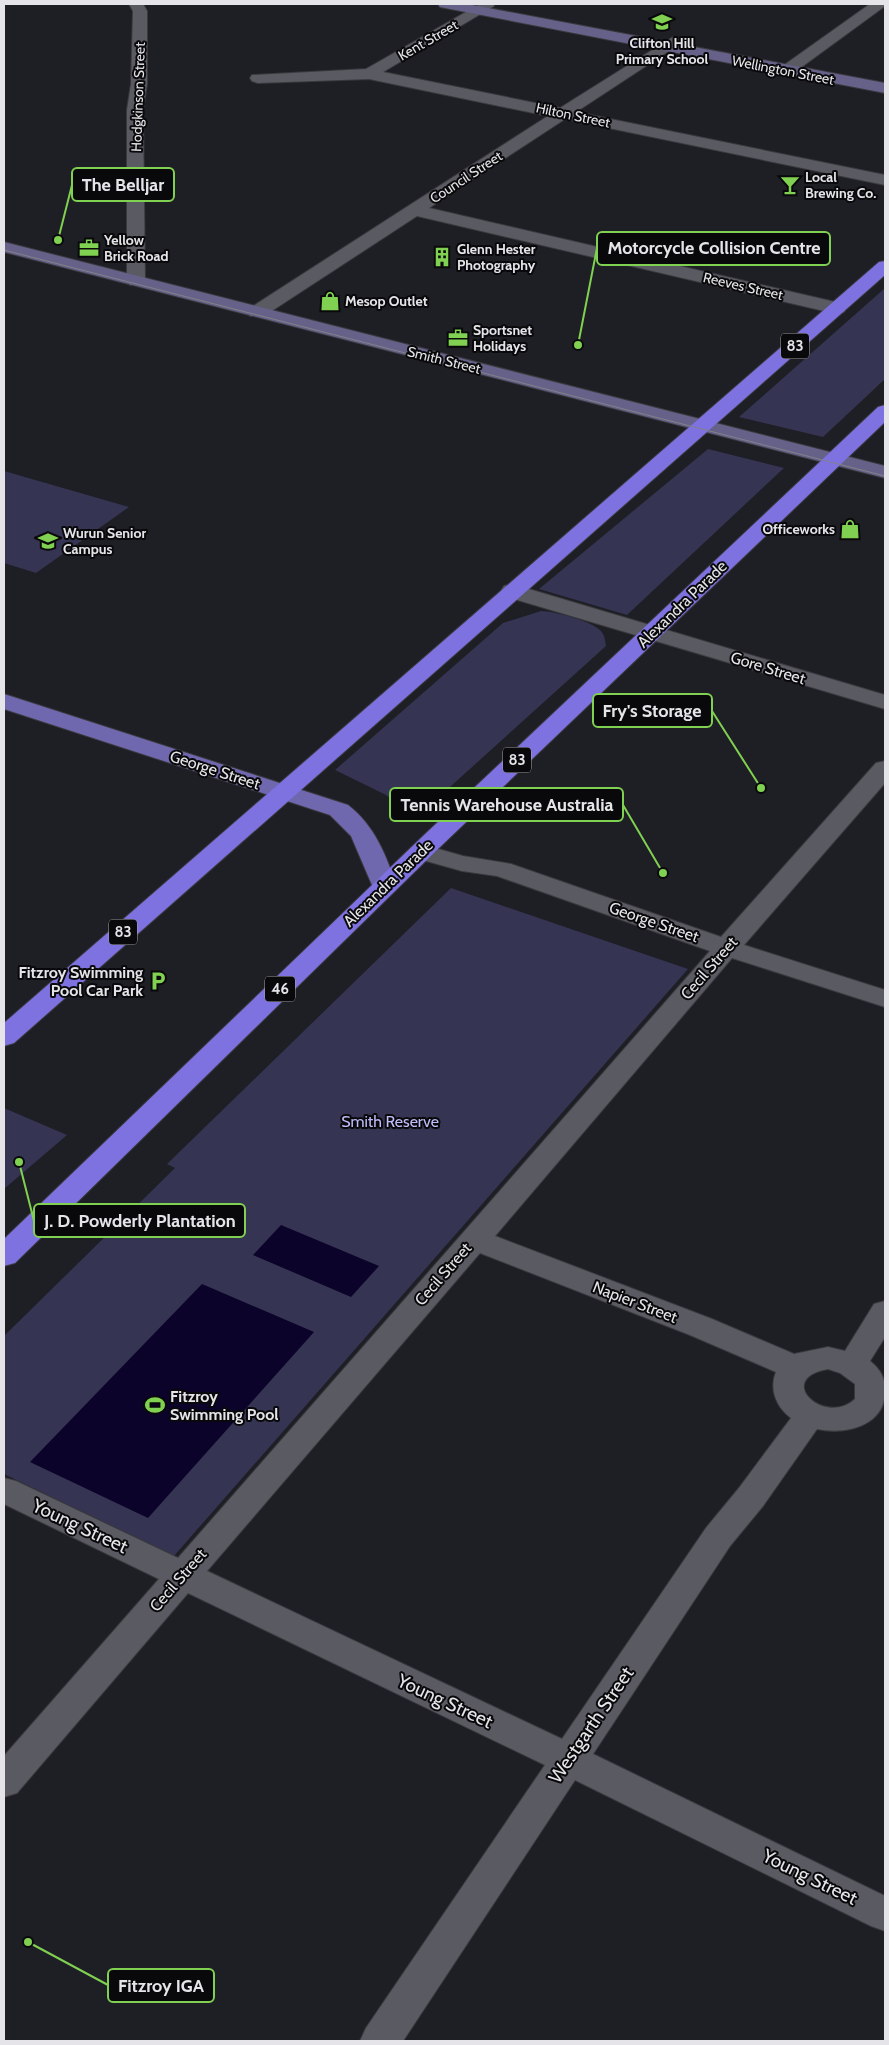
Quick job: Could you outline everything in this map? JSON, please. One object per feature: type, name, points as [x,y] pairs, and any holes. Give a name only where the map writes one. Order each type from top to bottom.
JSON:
[{"type":"highway","name":"83","points":[[4,1037],[512,590],[704,426],[885,266]]},
{"type":"highway","name":"Alexandra Parade","points":[[4,1256],[119,1147],[384,887],[885,411]]},
{"type":"main road","name":"George Street","points":[[4,701],[333,808],[352,821],[370,846],[384,887]]},
{"type":"street","name":"Hodgkinson Street","points":[[136,4],[140,15],[140,84],[136,110],[136,280]]},
{"type":"street","name":"Wellington Street","points":[[445,4],[481,7],[885,88]]},
{"type":"street","points":[[790,68],[879,4]]},
{"type":"street","name":"Kent Street","points":[[369,74],[481,7]]},
{"type":"street","name":"Council Street","points":[[257,312],[669,45]]},
{"type":"street","name":"Wellington Street","points":[[790,68],[885,82]]},
{"type":"street","name":"Hilton Street","points":[[258,78],[369,74],[885,180]]},
{"type":"street","name":"Reeves Street","points":[[414,210],[837,308]]},
{"type":"street","name":"Smith Street","points":[[4,247],[885,472]]},
{"type":"street","name":"Gore Street","points":[[512,590],[885,702]]},
{"type":"street","name":"Cecil Street","points":[[4,1782],[474,1238],[885,768]]},
{"type":"street","name":"George Street","points":[[421,852],[462,863],[502,869],[727,948],[885,999]]},
{"type":"street","name":"Napier Street","points":[[474,1238],[701,1327],[796,1368]]},
{"type":"street","points":[[852,1365],[885,1312]]},
{"type":"street","points":[[815,1359],[840,1360],[852,1365],[868,1380],[878,1403],[844,1419],[829,1420],[810,1415],[792,1402],[788,1394],[787,1384],[789,1376],[796,1368],[815,1359]]},
{"type":"street","name":"Westgarth Street","points":[[380,2041],[718,1537],[810,1415]]},
{"type":"street","name":"Young Street","points":[[4,1490],[568,1759],[885,1914]]},
{"type":"green space","points":[[885,288],[885,379],[823,437],[739,417]]},
{"type":"green space","points":[[708,449],[784,468],[627,615],[539,589]]},
{"type":"green space","points":[[4,471],[129,507],[36,573],[4,563]]},
{"type":"green space","points":[[541,611],[565,615],[593,625],[603,634],[606,646],[419,815],[409,813],[386,795],[335,770],[503,623]]},
{"type":"green space","name":"Smith Reserve","points":[[451,888],[688,969],[174,1556],[4,1474],[4,1336],[175,1168],[167,1164]]},
{"type":"green space","points":[[4,1108],[67,1135],[4,1189]]},
{"type":"shaded area","points":[[281,1225],[379,1266],[351,1297],[253,1255]]},
{"type":"shaded area","points":[[202,1284],[314,1332],[148,1518],[30,1462]]},
{"type":"tram line","points":[[4,250],[885,476]]},
{"type":"place","name":"Clifton Hill Primary School","points":[[662,22]]},
{"type":"place","name":"Local Brewing Co.","points":[[790,185]]},
{"type":"place","name":"The Belljar","points":[[58,240]]},
{"type":"place","name":"Yellow Brick Road","points":[[89,248]]},
{"type":"place","name":"Glenn Hester Photography","points":[[442,257]]},
{"type":"place","name":"Mesop Outlet","points":[[330,301]]},
{"type":"place","name":"Sportsnet Holidays","points":[[458,338]]},
{"type":"place","name":"Motorcycle Collision Centre","points":[[578,345]]},
{"type":"place","name":"Officeworks","points":[[850,529]]},
{"type":"place","name":"Wurun Senior Campus","points":[[48,541]]},
{"type":"place","name":"Fry's Storage","points":[[761,788]]},
{"type":"place","name":"Tennis Warehouse Australia","points":[[663,873]]},
{"type":"place","name":"Fitzroy Swimming Pool Car Park","points":[[158,981]]},
{"type":"place","name":"J. D. Powderly Plantation","points":[[19,1162]]},
{"type":"place","name":"Fitzroy Swimming Pool","points":[[155,1405]]},
{"type":"place","name":"Fitzroy IGA","points":[[28,1942]]}]
